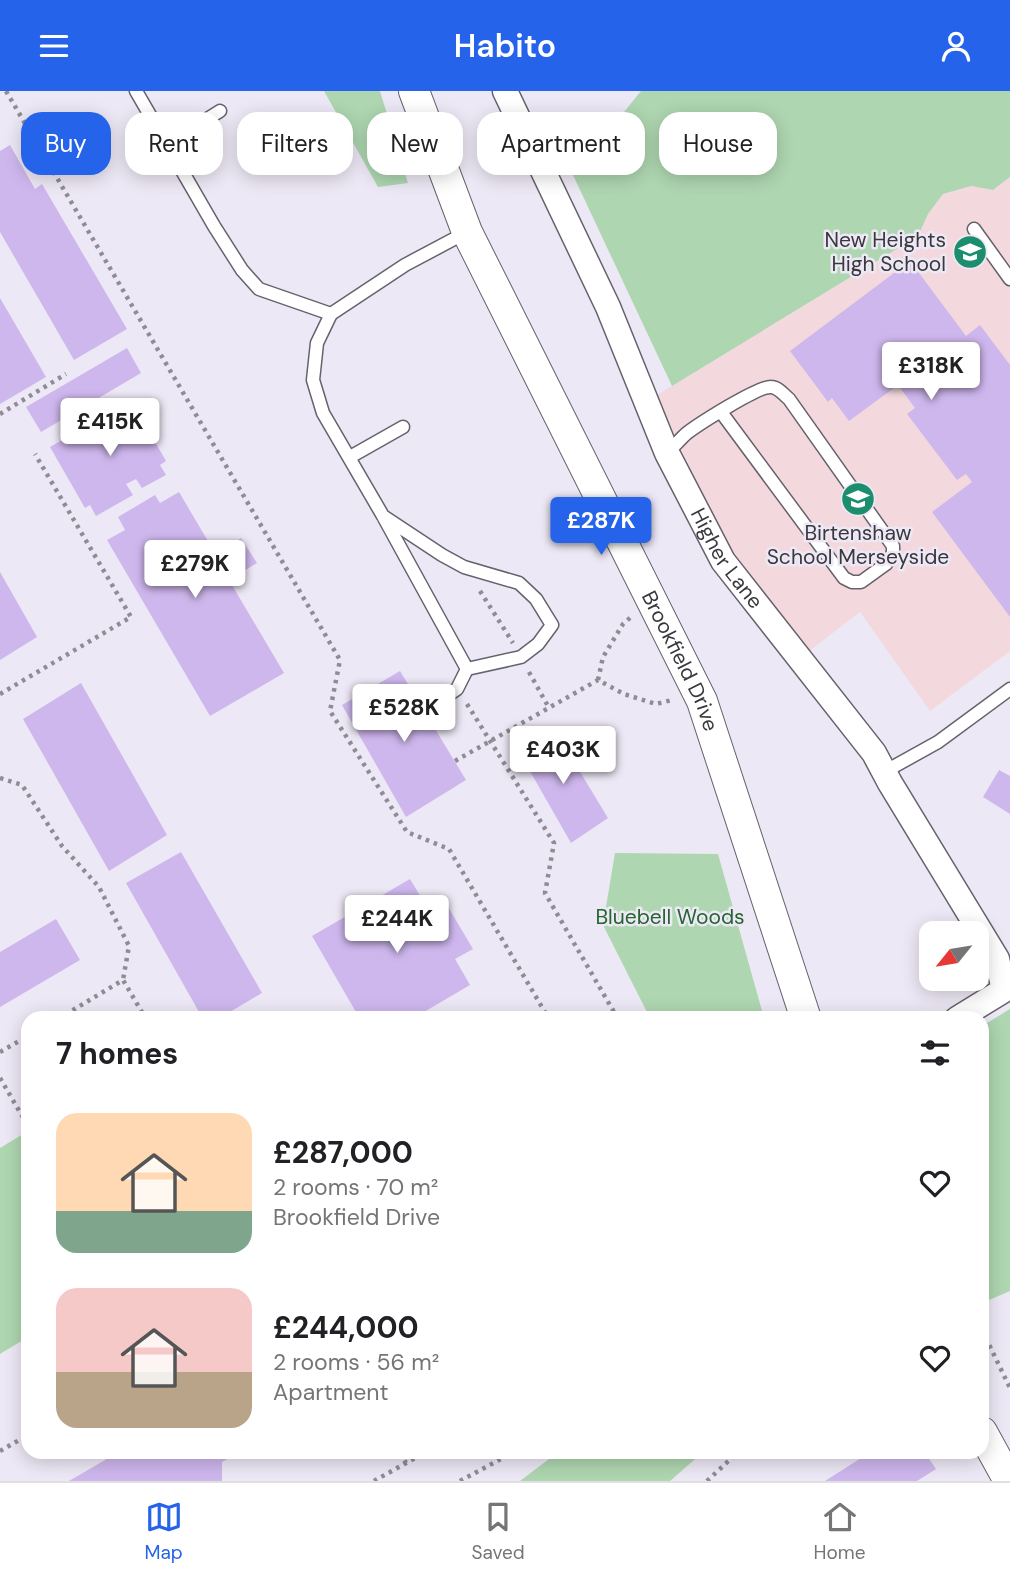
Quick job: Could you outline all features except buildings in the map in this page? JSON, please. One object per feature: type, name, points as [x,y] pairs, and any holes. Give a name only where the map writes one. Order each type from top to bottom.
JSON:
[{"type":"street","name":"Brookfield Drive","points":[[414,91],[467,232],[702,701],[803,1011]]},
{"type":"street","name":"Higher Lane","points":[[505,91],[608,307],[667,453],[723,561],[874,753],[997,959],[1007,992],[972,1011]]},
{"type":"street","points":[[989,1445],[1009,1481]]},
{"type":"lane","points":[[136,91],[148,112]]},
{"type":"lane","points":[[185,175],[242,270],[259,289],[331,314]]},
{"type":"lane","points":[[974,229],[1010,279]]},
{"type":"lane","points":[[467,232],[405,265],[331,314],[317,342],[313,380],[323,413],[467,669]]},
{"type":"lane","points":[[667,453],[685,435],[721,412],[762,389],[772,387],[779,390],[789,399],[893,546],[893,553],[886,564],[861,582],[844,578],[721,412]]},
{"type":"lane","points":[[349,457],[403,427]]},
{"type":"lane","points":[[383,516],[464,567],[519,583],[536,599],[552,625],[538,644],[521,657],[467,669]]},
{"type":"lane","points":[[435,704],[457,689],[467,669]]},
{"type":"lane","points":[[884,772],[938,742],[1010,689]]},
{"type":"path","points":[[6,91],[340,660],[330,711],[407,832],[449,849],[544,1011]]},
{"type":"path","points":[[0,414],[66,374]]},
{"type":"path","points":[[0,694],[131,617],[35,454]]},
{"type":"path","points":[[464,567],[521,657],[549,708]]},
{"type":"path","points":[[455,761],[598,680],[603,657],[622,624],[650,600]]},
{"type":"path","points":[[598,680],[624,694],[656,704],[697,692]]},
{"type":"path","points":[[457,689],[554,843],[545,893],[613,1011]]},
{"type":"path","points":[[0,778],[22,785],[62,846],[99,887],[129,946],[123,980],[141,1011]]},
{"type":"path","points":[[71,1011],[123,980]]},
{"type":"path","points":[[0,1052],[21,1040]]},
{"type":"path","points":[[0,1078],[21,1114]]},
{"type":"path","points":[[989,1344],[1010,1388]]},
{"type":"path","points":[[0,1451],[21,1439]]},
{"type":"path","points":[[404,1459],[406,1463]]},
{"type":"path","points":[[374,1481],[413,1459]]},
{"type":"path","points":[[460,1481],[501,1459]]},
{"type":"path","points":[[707,1481],[731,1459]]},
{"type":"shaded area","name":"Birtenshaw School Merseyside","points":[[1010,177],[1010,651],[930,711],[860,612],[808,652],[734,556],[657,395],[918,236],[928,214],[943,194],[971,186],[993,190]]},
{"type":"green space","points":[[324,91],[380,91],[386,112],[367,112],[367,167],[353,143],[353,112],[336,112]]},
{"type":"green space","points":[[641,91],[1010,91],[1010,177],[993,190],[971,186],[943,194],[928,214],[918,236],[672,386],[573,175],[645,175],[645,112],[624,112]]},
{"type":"green space","points":[[371,175],[406,175],[408,183],[378,187]]},
{"type":"green space","name":"Bluebell Woods","points":[[615,853],[718,854],[762,1011],[646,1011],[603,925]]},
{"type":"green space","points":[[1010,1009],[1010,1291],[989,1300],[989,1022]]},
{"type":"green space","points":[[21,1135],[21,1341],[0,1354],[0,1148]]},
{"type":"green space","points":[[549,1459],[695,1459],[670,1481],[520,1481]]},
{"type":"place","name":"New Heights High School","points":[[970,252]]},
{"type":"place","name":"Birtenshaw School Merseyside","points":[[858,499]]}]
